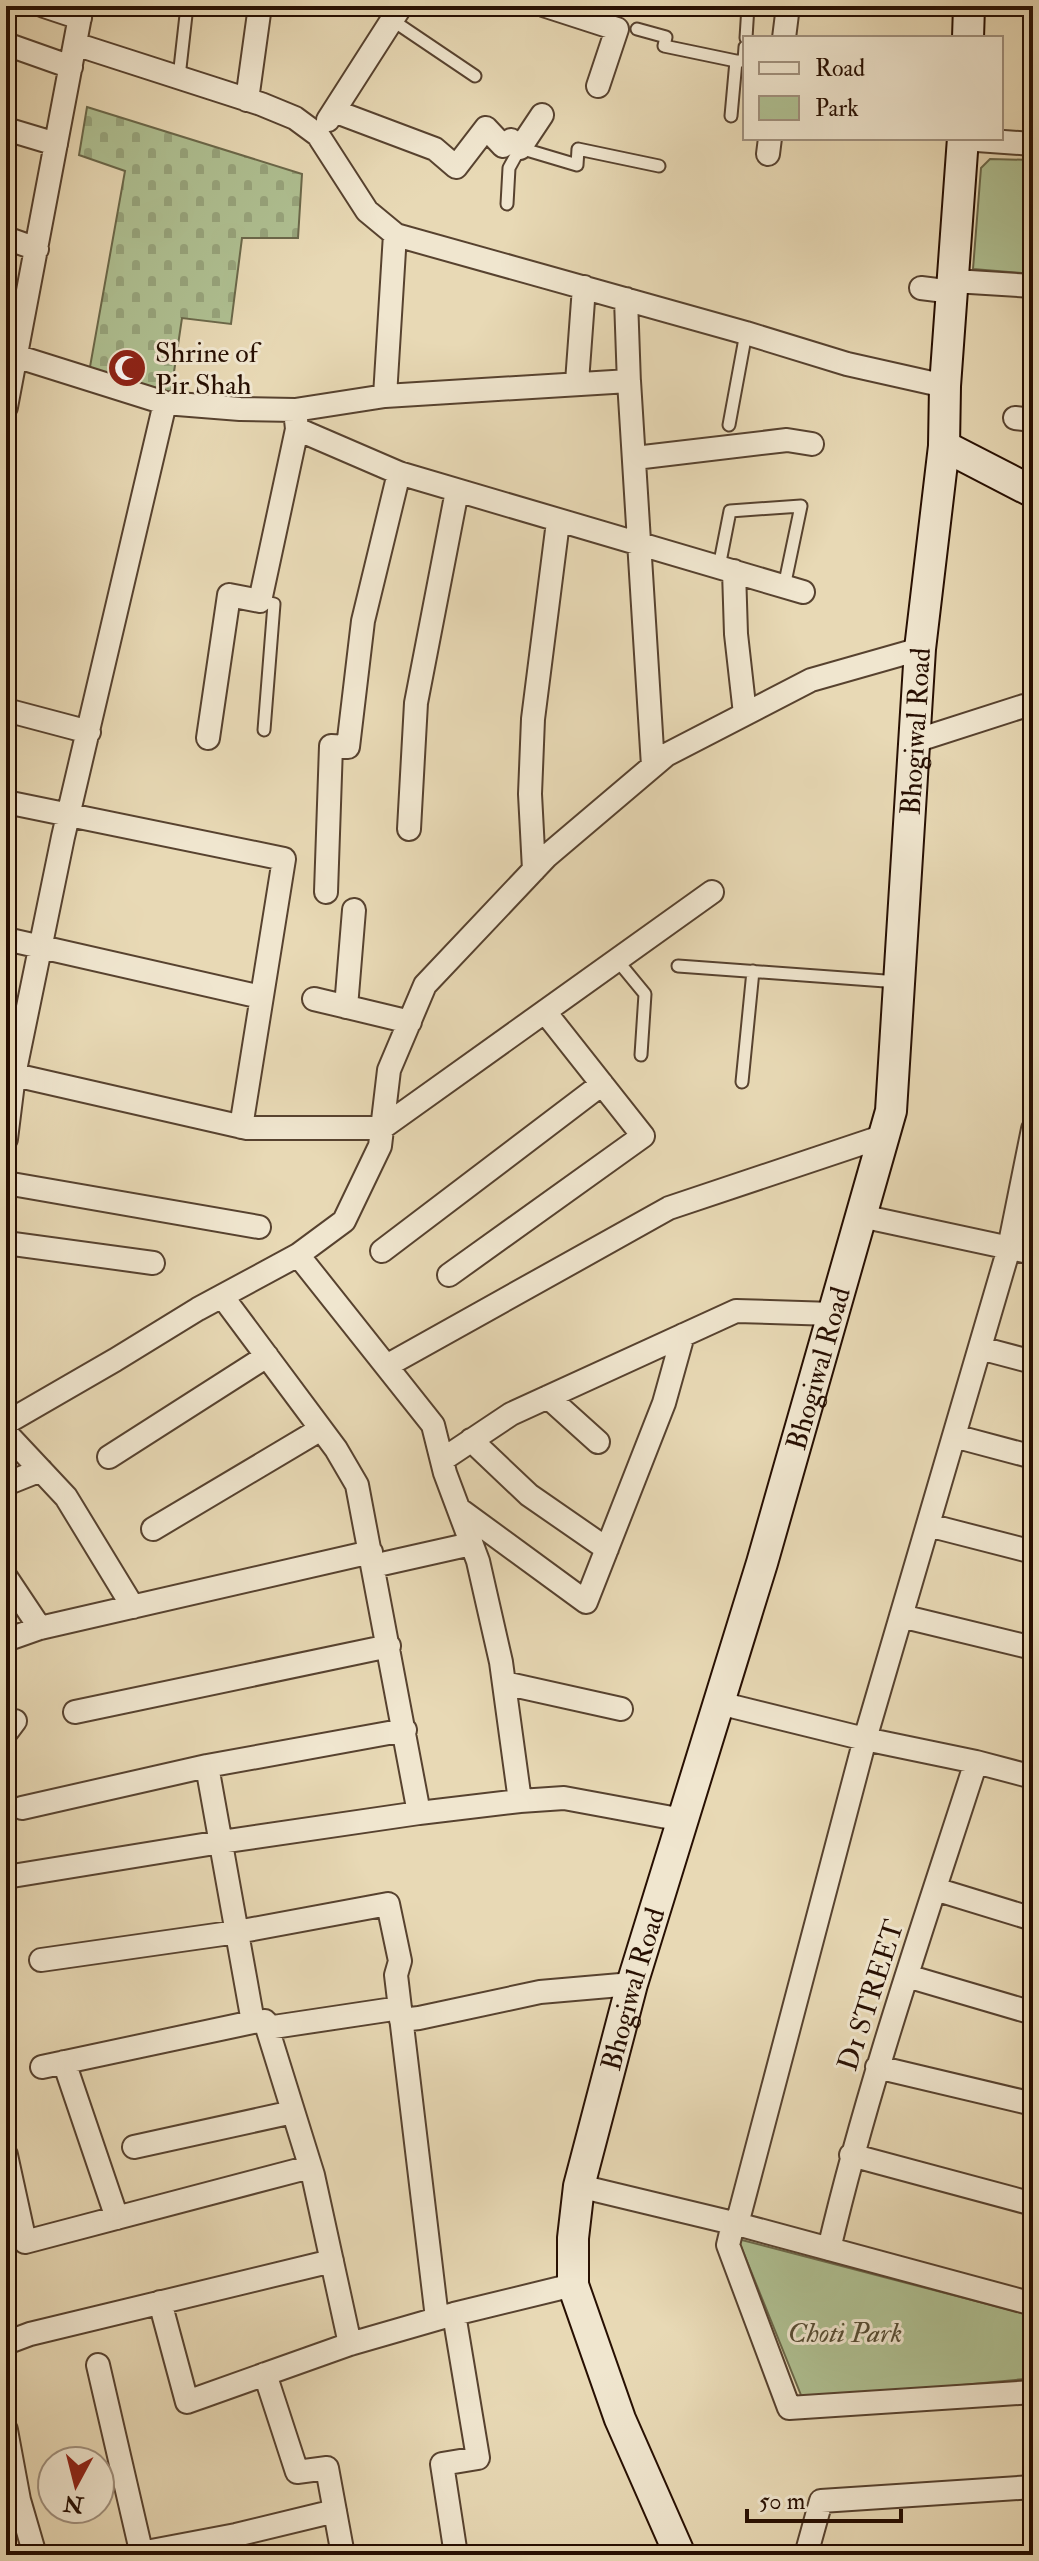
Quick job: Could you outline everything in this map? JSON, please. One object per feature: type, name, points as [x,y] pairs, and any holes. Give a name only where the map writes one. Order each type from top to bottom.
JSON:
[{"type":"main road","points":[[968,36],[969,6]]},
{"type":"main road","name":"Bhogiwal Road","points":[[680,2555],[620,2419],[573,2285],[573,2238],[579,2186],[632,1984],[719,1703],[891,1111],[920,649],[944,446],[945,386],[963,140]]},
{"type":"main road","points":[[944,446],[1033,492]]},
{"type":"street","points":[[6,407],[11,355],[37,249],[81,12],[44,6]]},
{"type":"street","points":[[247,100],[260,6]]},
{"type":"street","points":[[546,6],[617,29],[598,86]]},
{"type":"street","points":[[784,36],[788,6]]},
{"type":"street","points":[[318,135],[396,13]]},
{"type":"street","points":[[6,44],[71,67]]},
{"type":"street","points":[[75,44],[295,118],[318,135],[367,211],[395,234],[847,364],[945,386]]},
{"type":"street","points":[[334,111],[435,149],[456,167],[486,128],[503,146],[511,140],[520,148],[542,115]]},
{"type":"street","points":[[6,129],[56,144]]},
{"type":"street","points":[[977,140],[1033,144]]},
{"type":"street","points":[[385,396],[395,234]]},
{"type":"street","points":[[6,238],[37,249]]},
{"type":"street","points":[[921,288],[1033,286]]},
{"type":"street","points":[[577,382],[584,287]]},
{"type":"street","points":[[626,299],[653,766]]},
{"type":"street","points":[[11,355],[165,403],[296,419],[399,473],[794,590]]},
{"type":"street","points":[[296,419],[385,396],[577,382],[629,381],[629,384]]},
{"type":"street","points":[[6,1139],[10,1074],[165,403]]},
{"type":"street","points":[[208,738],[229,595],[260,601],[296,419]]},
{"type":"street","points":[[635,458],[787,440],[812,444]]},
{"type":"street","points":[[326,892],[331,746],[348,747],[363,621],[399,473]]},
{"type":"street","points":[[409,829],[416,703],[457,491]]},
{"type":"street","points":[[534,870],[530,794],[533,719],[558,522]]},
{"type":"street","points":[[726,569],[745,714]]},
{"type":"street","points":[[6,1423],[298,1255],[344,1221],[380,1146],[389,1070],[425,985],[534,870],[653,766],[666,755],[811,680],[920,649]]},
{"type":"street","points":[[915,741],[1024,706],[1033,709]]},
{"type":"street","points":[[6,710],[89,732]]},
{"type":"street","points":[[6,802],[284,859],[241,1127]]},
{"type":"street","points":[[10,1074],[241,1127],[382,1128],[712,892]]},
{"type":"street","points":[[346,1007],[354,910]]},
{"type":"street","points":[[6,939],[261,997]]},
{"type":"street","points":[[314,999],[410,1022]]},
{"type":"street","points":[[449,1275],[643,1136],[545,1012]]},
{"type":"street","points":[[382,1251],[602,1084]]},
{"type":"street","points":[[388,1365],[669,1208],[884,1136]]},
{"type":"street","points":[[1032,1142],[1009,1248],[865,1739],[728,2245],[789,2408],[1033,2392]]},
{"type":"street","points":[[6,1183],[259,1227]]},
{"type":"street","points":[[861,1216],[1033,1253]]},
{"type":"street","points":[[6,1243],[153,1263]]},
{"type":"street","points":[[298,1255],[433,1425],[442,1460],[478,1561],[504,1683],[520,1801]]},
{"type":"street","points":[[222,1296],[321,1429],[357,1485],[419,1813]]},
{"type":"street","points":[[442,1460],[511,1414],[736,1311],[833,1314]]},
{"type":"street","points":[[458,1508],[586,1602],[664,1403],[683,1335]]},
{"type":"street","points":[[980,1348],[1033,1362]]},
{"type":"street","points":[[109,1457],[267,1356]]},
{"type":"street","points":[[548,1397],[598,1442]]},
{"type":"street","points":[[153,1529],[321,1429]]},
{"type":"street","points":[[6,1433],[66,1497],[133,1607]]},
{"type":"street","points":[[954,1436],[1033,1457]]},
{"type":"street","points":[[471,1440],[529,1495],[607,1549]]},
{"type":"street","points":[[6,1484],[41,1470]]},
{"type":"street","points":[[928,1525],[1033,1552]]},
{"type":"street","points":[[6,1640],[40,1628],[133,1607],[372,1559],[471,1544]]},
{"type":"street","points":[[6,1577],[40,1628]]},
{"type":"street","points":[[901,1616],[1033,1648]]},
{"type":"street","points":[[75,1712],[389,1646]]},
{"type":"street","points":[[504,1683],[621,1709]]},
{"type":"street","points":[[719,1703],[1033,1777]]},
{"type":"street","points":[[22,1808],[207,1766],[405,1730]]},
{"type":"street","name":"D1 STREET","points":[[829,2249],[851,2155],[877,2067],[976,1762]]},
{"type":"street","points":[[207,1766],[237,1932],[260,2025],[310,2167],[350,2344]]},
{"type":"street","points":[[6,1877],[221,1842],[520,1801],[564,1798],[683,1820]]},
{"type":"street","points":[[935,1889],[1033,1919]]},
{"type":"street","points":[[41,1960],[237,1932],[388,1904],[400,1961],[396,1975],[400,2014],[446,2316],[478,2458],[442,2464],[456,2555]]},
{"type":"street","points":[[907,1976],[1033,2013]]},
{"type":"street","points":[[117,2218],[53,2065],[260,2025],[400,2014],[419,2018],[540,1992],[632,1984]]},
{"type":"street","points":[[877,2067],[1033,2104]]},
{"type":"street","points":[[134,2147],[293,2112]]},
{"type":"street","points":[[6,2155],[9,2182],[25,2242],[310,2167]]},
{"type":"street","points":[[851,2155],[1033,2204]]},
{"type":"street","points":[[579,2186],[735,2224],[1033,2304]]},
{"type":"street","points":[[6,2343],[30,2334],[332,2261]]},
{"type":"street","points":[[160,2302],[187,2402],[350,2344],[446,2316],[573,2285]]},
{"type":"street","points":[[98,2365],[142,2554],[240,2545],[335,2511]]},
{"type":"street","points":[[265,2374],[297,2472],[327,2468],[343,2555]]},
{"type":"street","points":[[6,2430],[19,2500],[35,2555]]},
{"type":"street","points":[[806,2555],[821,2501],[1033,2487]]},
{"type":"lane","points":[[179,77],[187,6]]},
{"type":"lane","points":[[746,36],[748,6]]},
{"type":"lane","points":[[396,13],[475,76]]},
{"type":"lane","points":[[637,29],[666,37],[664,46],[743,61]]},
{"type":"lane","points":[[731,116],[736,61]]},
{"type":"lane","points":[[507,204],[509,168],[520,148],[577,165],[578,149],[659,166]]},
{"type":"lane","points":[[729,425],[746,333]]},
{"type":"lane","points":[[726,569],[730,511],[801,506],[794,590]]},
{"type":"lane","points":[[260,601],[274,604],[264,730]]},
{"type":"lane","points":[[617,960],[645,994],[641,1055]]},
{"type":"lane","points":[[678,966],[899,982]]},
{"type":"lane","points":[[742,1082],[753,971]]},
{"type":"green space","points":[[87,107],[302,174],[298,238],[242,238],[231,324],[182,318],[170,399],[88,378],[125,171],[79,155]]},
{"type":"green space","points":[[990,159],[1033,160],[1033,274],[973,269],[981,168]]},
{"type":"green space","name":"Choti Park","points":[[738,2239],[1033,2316],[1033,2344],[1025,2379],[803,2400]]},
{"type":"place","name":"Shrine of Pir Shah","points":[[127,368]]}]
